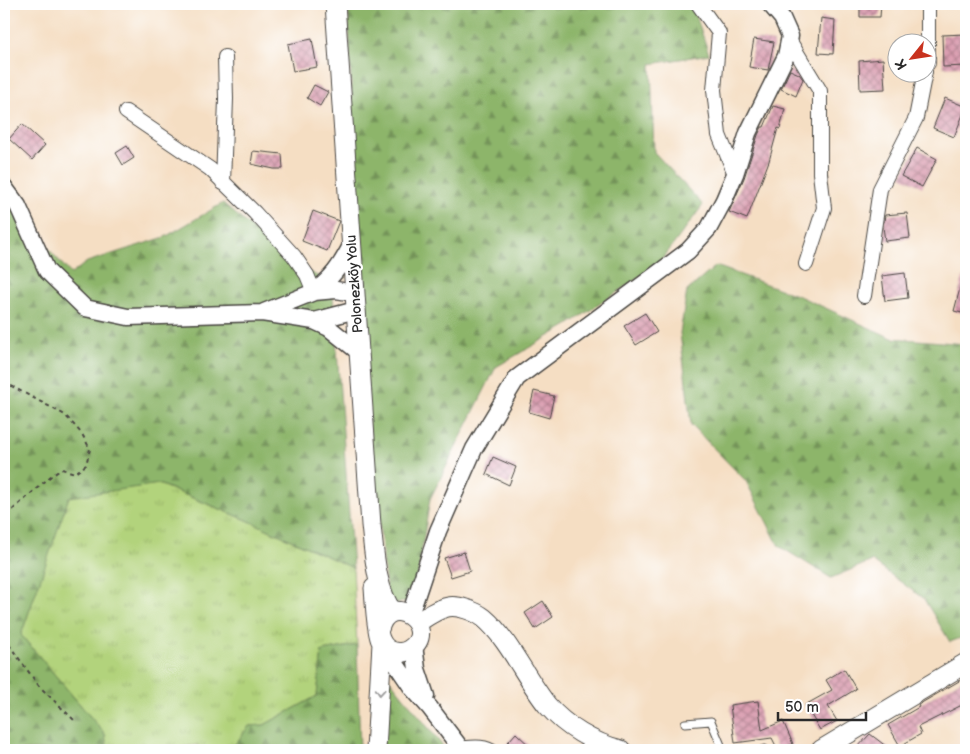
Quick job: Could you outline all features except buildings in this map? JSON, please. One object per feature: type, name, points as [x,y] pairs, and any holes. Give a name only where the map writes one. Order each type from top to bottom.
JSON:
[{"type":"main road","name":"Polonezköy Yolu","points":[[335,4],[375,564]]},
{"type":"main road","points":[[375,564],[386,601],[407,617],[419,632],[414,645],[406,651],[390,650],[380,636],[384,618],[407,617],[434,612],[447,607],[460,607],[483,617],[499,635],[547,704],[567,724],[611,749]]},
{"type":"main road","points":[[375,564],[373,584],[380,636],[376,750]]},
{"type":"main road","points":[[821,750],[966,663]]},
{"type":"street","points":[[698,4],[719,33],[714,90],[719,135],[736,174]]},
{"type":"street","points":[[407,617],[438,530],[474,449],[517,378],[688,251],[709,228],[736,174],[748,133],[786,56],[790,36],[782,18],[770,4]]},
{"type":"street","points":[[928,4],[928,32]]},
{"type":"street","points":[[789,40],[820,90],[820,174],[824,208],[806,264]]},
{"type":"street","points":[[223,183],[226,99],[225,57]]},
{"type":"street","points":[[864,296],[880,189],[916,118],[924,82]]},
{"type":"street","points":[[126,112],[210,169],[255,212],[294,256],[307,275],[314,292]]},
{"type":"street","points":[[4,187],[18,206],[47,271],[85,308],[128,318],[262,313],[314,320],[329,328],[359,352]]},
{"type":"street","points":[[262,313],[314,292],[330,280],[340,267],[351,246]]},
{"type":"street","points":[[314,292],[336,290],[355,302]]},
{"type":"street","points":[[314,320],[355,302]]},
{"type":"street","points":[[380,636],[414,689],[460,748]]},
{"type":"street","points":[[414,645],[420,683],[430,708]]},
{"type":"lane","points":[[685,723],[711,721],[722,750]]},
{"type":"lane","points":[[460,748],[481,744],[496,750]]},
{"type":"path","points":[[4,382],[64,414],[82,434],[90,448],[86,465],[75,473],[62,469],[51,476],[9,512],[4,520]]},
{"type":"path","points":[[4,638],[39,686],[74,720]]},
{"type":"green space","points":[[348,4],[692,4],[709,54],[651,64],[654,152],[703,205],[658,265],[568,325],[496,367],[430,499],[414,598],[388,607],[362,356]]},
{"type":"green space","points":[[4,171],[46,246],[71,274],[87,262],[165,237],[223,203],[293,264],[332,283],[353,568],[247,520],[159,484],[69,497],[21,635],[105,734],[107,750],[4,750]]},
{"type":"green space","points":[[716,266],[799,296],[892,338],[966,344],[966,636],[950,642],[924,599],[872,561],[831,578],[779,546],[746,481],[691,425],[680,333],[687,291]]},
{"type":"green space","points":[[158,484],[247,520],[353,568],[357,645],[322,651],[317,696],[264,725],[249,726],[231,750],[202,750],[197,745],[167,750],[107,750],[105,734],[21,635],[69,496]]},
{"type":"green space","points":[[357,645],[360,750],[231,750],[249,726],[264,725],[317,696],[322,651]]},
{"type":"green space","points":[[383,671],[446,750],[376,750]]}]
